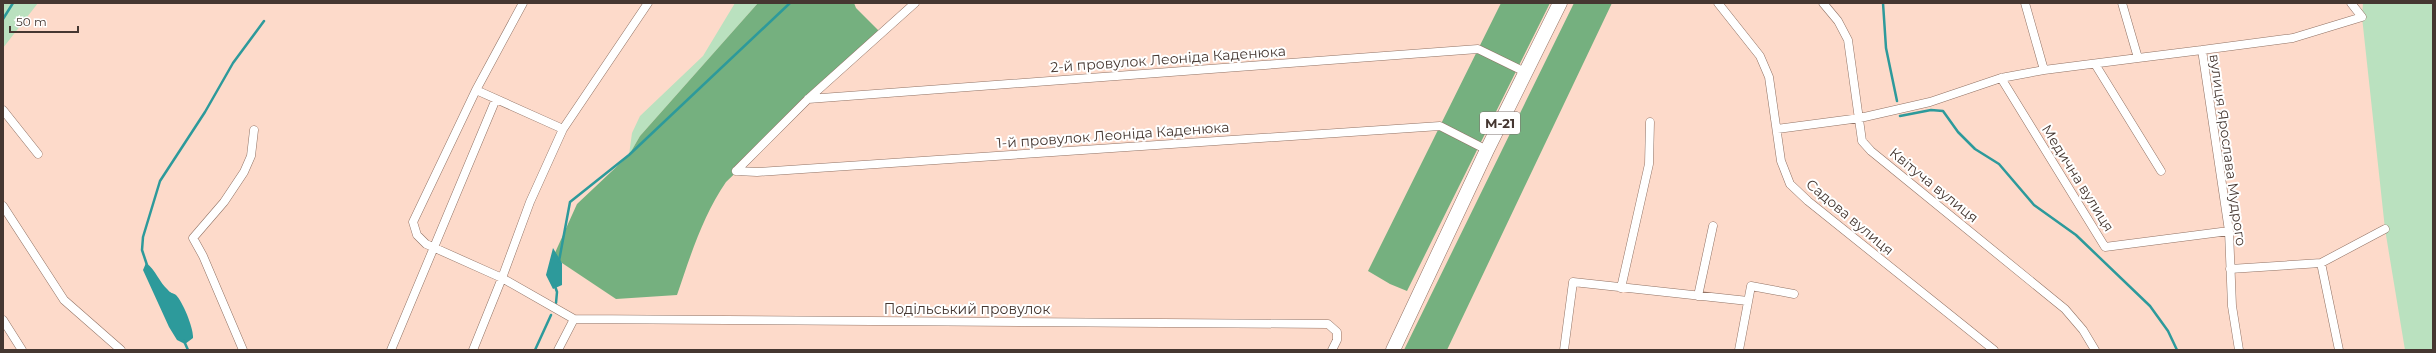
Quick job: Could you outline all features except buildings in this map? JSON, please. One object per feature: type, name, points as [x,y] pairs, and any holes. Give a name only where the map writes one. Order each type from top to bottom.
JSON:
[{"type":"highway","name":"М-21","points":[[1393,350],[1487,150],[1560,3]]},
{"type":"street","points":[[523,3],[476,90],[413,222],[417,235],[433,248],[502,278],[574,319],[558,350]]},
{"type":"street","points":[[473,350],[530,202],[563,128],[648,3]]},
{"type":"street","points":[[808,99],[915,3]]},
{"type":"street","name":"Садова вулиця","points":[[1718,3],[1760,56],[1769,78],[1781,161],[1790,184],[1815,206],[1994,350]]},
{"type":"street","name":"Квітуча вулиця","points":[[1823,3],[1838,21],[1848,40],[1862,141],[1871,151],[2054,299],[2075,318],[2095,350]]},
{"type":"street","points":[[2025,3],[2044,70]]},
{"type":"street","points":[[1777,129],[1860,118],[1930,102],[2001,78],[2044,70],[2138,58],[2122,3]]},
{"type":"street","points":[[2202,50],[2293,38],[2362,17],[2351,3]]},
{"type":"street","name":"2-й провулок Леоніда Каденюка","points":[[808,99],[1478,49],[1525,72]]},
{"type":"street","name":"вулиця Ярослава Мудрого","points":[[2138,58],[2202,50],[2229,231],[2232,306],[2239,350]]},
{"type":"street","points":[[2095,64],[2161,171]]},
{"type":"street","name":"Медична вулиця","points":[[2001,78],[2105,248],[2229,231]]},
{"type":"street","points":[[476,90],[563,128]]},
{"type":"street","points":[[391,350],[496,99]]},
{"type":"street","name":"1-й провулок Леоніда Каденюка","points":[[808,99],[736,171],[757,172],[974,159],[1321,132],[1440,126],[1487,150]]},
{"type":"street","points":[[3,110],[38,154]]},
{"type":"street","points":[[1621,288],[1649,164],[1650,122]]},
{"type":"street","points":[[243,350],[203,256],[193,238],[224,202],[244,172],[251,156],[254,130]]},
{"type":"street","points":[[3,206],[64,300],[120,350]]},
{"type":"street","points":[[1698,296],[1713,226]]},
{"type":"street","points":[[2230,269],[2321,263],[2385,230]]},
{"type":"street","points":[[2321,263],[2339,350]]},
{"type":"street","points":[[1564,350],[1573,282],[1748,301]]},
{"type":"street","points":[[1739,350],[1751,286],[1794,294]]},
{"type":"street","name":"Подільський провулок","points":[[574,319],[1328,324],[1337,332],[1337,340],[1332,350]]},
{"type":"street","points":[[3,320],[22,350]]},
{"type":"green space","points":[[3,3],[38,3],[3,48]]},
{"type":"green space","points":[[735,3],[758,3],[640,136],[629,155],[632,133],[640,116],[703,56]]},
{"type":"green space","points":[[758,3],[854,3],[856,8],[881,33],[726,182],[710,208],[692,251],[677,295],[616,299],[562,263],[554,255],[577,204],[629,155],[640,136]]},
{"type":"green space","points":[[1501,3],[1550,3],[1407,291],[1390,284],[1368,271]]},
{"type":"green space","points":[[1574,3],[1612,3],[1447,350],[1404,350]]},
{"type":"green space","points":[[2363,3],[2433,3],[2433,350],[2405,350],[2385,229],[2362,17]]},
{"type":"water","points":[[553,248],[562,263],[562,285],[553,289],[546,275]]},
{"type":"water","points":[[146,263],[165,287],[179,298],[185,309],[192,328],[193,338],[185,344],[177,340],[169,327],[143,270]]},
{"type":"waterway","points":[[3,19],[13,3]]},
{"type":"waterway","points":[[559,261],[570,202],[629,155],[790,3]]},
{"type":"waterway","points":[[1883,3],[1886,48],[1897,101]]},
{"type":"waterway","points":[[147,265],[142,250],[143,237],[160,181],[205,112],[233,63],[264,21]]},
{"type":"waterway","points":[[1900,116],[1931,110],[1943,111],[1958,132],[1975,149],[1999,164],[2034,205],[2076,235],[2150,306],[2168,331],[2177,350]]},
{"type":"waterway","points":[[555,286],[557,292],[556,303]]},
{"type":"waterway","points":[[535,350],[551,315]]},
{"type":"waterway","points":[[184,341],[188,350]]}]
